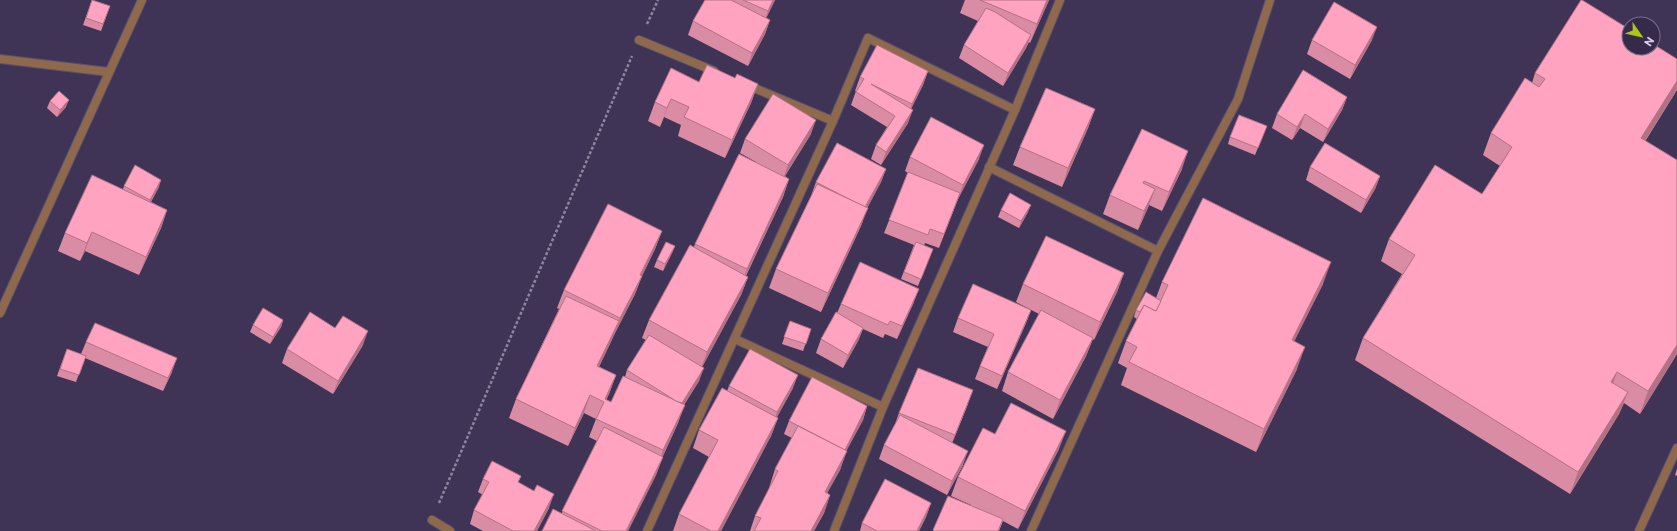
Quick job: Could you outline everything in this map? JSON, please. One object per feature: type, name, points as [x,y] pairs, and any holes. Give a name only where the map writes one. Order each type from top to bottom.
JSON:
[{"type":"street","points":[[0,313],[142,0]]},
{"type":"street","points":[[834,531],[883,407],[1015,110],[1060,0]]},
{"type":"street","points":[[1031,531],[1158,251],[1238,99],[1270,0]]},
{"type":"street","points":[[647,531],[833,122],[868,38],[1015,110]]},
{"type":"street","points":[[640,40],[718,73]]},
{"type":"street","points":[[0,60],[109,72]]},
{"type":"street","points":[[740,82],[833,122]]},
{"type":"street","points":[[989,167],[1158,251]]},
{"type":"street","points":[[735,339],[883,407]]},
{"type":"street","points":[[1639,531],[1677,448]]},
{"type":"street","points":[[432,520],[450,531]]},
{"type":"path","points":[[432,520],[658,0]]},
{"type":"building","points":[[92,0],[110,6],[103,24],[86,18]]},
{"type":"building","points":[[705,0],[731,0],[770,20],[752,53],[693,21]]},
{"type":"building","points":[[743,0],[773,0],[768,11]]},
{"type":"building","points":[[980,0],[1047,0],[1037,24]]},
{"type":"building","points":[[1581,0],[1621,24],[1621,56],[1661,56],[1661,49],[1677,59],[1677,81],[1641,138],[1677,160],[1677,345],[1648,391],[1617,372],[1611,382],[1628,392],[1578,472],[1363,338],[1415,255],[1389,239],[1435,165],[1482,194],[1512,147],[1491,133],[1525,78],[1539,87],[1545,79],[1535,73]]},
{"type":"building","points":[[1334,2],[1377,27],[1355,65],[1312,40]]},
{"type":"building","points":[[986,8],[995,12],[1031,35],[1008,73],[964,45]]},
{"type":"building","points":[[877,45],[928,71],[912,104],[871,84],[913,110],[886,152],[876,145],[895,116],[856,92],[864,79],[860,77]]},
{"type":"building","points":[[707,65],[735,78],[737,74],[758,84],[732,140],[684,117],[689,107],[671,99],[667,108],[655,102],[671,68],[699,82]]},
{"type":"building","points":[[1303,70],[1347,97],[1328,129],[1305,114],[1297,127],[1277,114]]},
{"type":"building","points":[[1046,88],[1095,109],[1068,168],[1020,147]]},
{"type":"building","points":[[59,91],[69,100],[60,110],[50,101]]},
{"type":"building","points":[[773,94],[816,120],[788,165],[745,139]]},
{"type":"building","points":[[1239,115],[1267,126],[1258,148],[1230,137]]},
{"type":"building","points":[[931,117],[984,145],[963,185],[910,157]]},
{"type":"building","points":[[1142,129],[1188,151],[1169,192],[1144,181],[1143,183],[1155,189],[1144,211],[1110,195]]},
{"type":"building","points":[[837,143],[886,169],[865,207],[816,182]]},
{"type":"building","points":[[1325,143],[1380,176],[1366,200],[1310,167]]},
{"type":"building","points":[[739,154],[789,179],[747,269],[695,244]]},
{"type":"building","points":[[135,165],[161,180],[150,200],[124,186]]},
{"type":"building","points":[[908,172],[960,193],[944,234],[930,229],[928,235],[889,220]]},
{"type":"building","points":[[92,175],[167,210],[146,257],[92,232],[87,243],[65,233]]},
{"type":"building","points":[[817,184],[868,208],[828,293],[776,269]]},
{"type":"building","points":[[1010,193],[1031,205],[1021,221],[1001,210]]},
{"type":"building","points":[[1203,198],[1331,262],[1292,340],[1305,347],[1264,429],[1129,362],[1137,347],[1126,341],[1144,305],[1156,311],[1168,285],[1162,282]]},
{"type":"building","points":[[608,204],[662,231],[640,275],[642,276],[620,318],[564,290]]},
{"type":"building","points":[[1046,236],[1124,273],[1100,322],[1023,284]]},
{"type":"building","points":[[666,242],[675,246],[665,264],[657,260]]},
{"type":"building","points":[[916,242],[933,249],[921,279],[904,272]]},
{"type":"building","points":[[690,245],[748,277],[707,352],[649,320]]},
{"type":"building","points":[[860,262],[919,289],[902,326],[890,321],[888,325],[841,304]]},
{"type":"building","points":[[973,284],[1031,310],[1002,376],[980,366],[994,334],[958,318]]},
{"type":"building","points":[[1146,292],[1161,301],[1156,311],[1144,305],[1140,312],[1136,310]]},
{"type":"building","points":[[566,296],[619,321],[597,366],[616,375],[605,399],[611,402],[623,376],[685,405],[663,450],[596,419],[604,402],[590,395],[575,428],[516,399]]},
{"type":"building","points":[[263,308],[283,320],[273,337],[253,325]]},
{"type":"building","points":[[1041,310],[1093,338],[1060,400],[1008,372]]},
{"type":"building","points":[[310,312],[335,328],[343,316],[368,331],[338,381],[287,349]]},
{"type":"building","points":[[836,312],[863,328],[848,355],[821,339]]},
{"type":"building","points":[[790,321],[811,329],[806,344],[784,337]]},
{"type":"building","points":[[95,323],[177,358],[168,378],[86,342]]},
{"type":"building","points":[[649,335],[704,368],[682,403],[676,401],[627,370]]},
{"type":"building","points":[[67,349],[86,356],[79,375],[60,369]]},
{"type":"building","points":[[750,349],[798,375],[777,412],[729,386]]},
{"type":"building","points":[[918,368],[973,390],[955,435],[899,413]]},
{"type":"building","points":[[812,377],[867,406],[845,450],[789,421]]},
{"type":"building","points":[[722,388],[778,418],[718,531],[711,531],[679,514],[718,440],[699,430]]},
{"type":"building","points":[[1011,403],[1066,431],[1025,511],[958,477],[983,428],[995,434]]},
{"type":"building","points":[[900,415],[968,451],[952,481],[884,445]]},
{"type":"building","points":[[798,426],[847,451],[825,492],[830,495],[811,531],[754,531],[761,518],[755,516],[778,471],[775,469]]},
{"type":"building","points":[[604,427],[663,457],[626,531],[602,531],[562,511]]},
{"type":"building","points":[[492,461],[521,476],[518,482],[534,491],[537,485],[554,494],[534,531],[513,531],[474,510],[489,482],[483,479]]},
{"type":"building","points":[[885,479],[931,503],[917,531],[877,531],[862,523]]},
{"type":"building","points":[[948,496],[1003,519],[998,531],[934,531],[933,530]]},
{"type":"building","points":[[553,509],[596,531],[542,531]]}]
